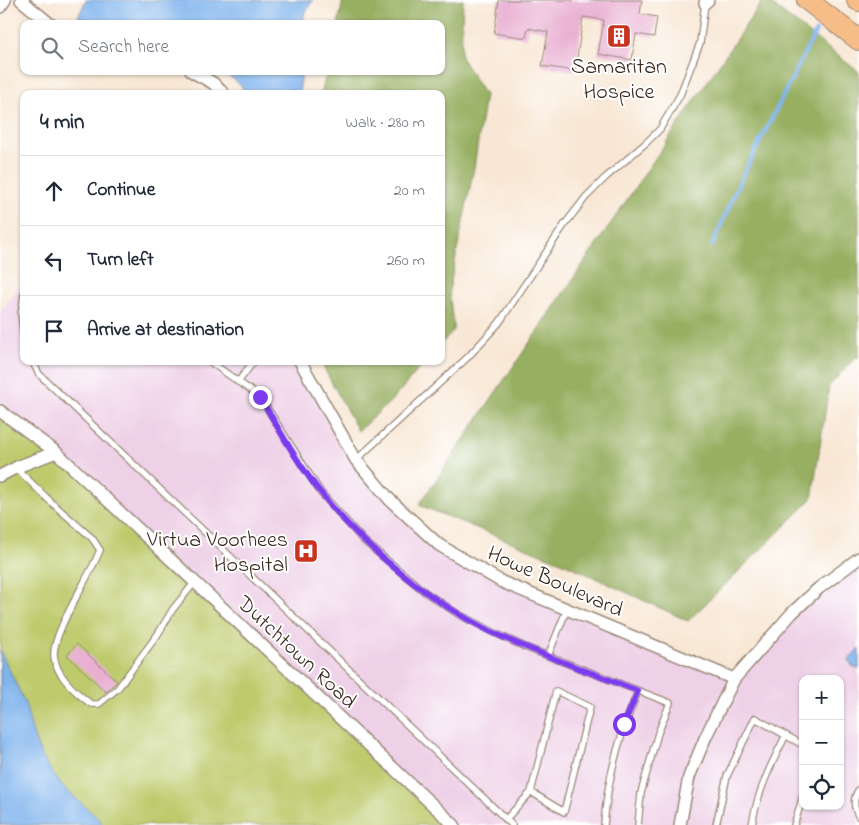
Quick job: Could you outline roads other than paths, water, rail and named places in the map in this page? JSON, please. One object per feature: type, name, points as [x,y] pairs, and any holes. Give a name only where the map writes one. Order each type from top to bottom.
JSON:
[{"type":"highway","points":[[807,0],[859,40]]},
{"type":"street","points":[[0,7],[5,0]]},
{"type":"street","points":[[21,0],[45,20]]},
{"type":"street","points":[[198,75],[213,83],[220,90]]},
{"type":"street","name":"Howe Boulevard","points":[[302,365],[356,460],[390,500],[440,545],[502,582],[734,679]]},
{"type":"street","name":"Dutchtown Road","points":[[0,410],[56,452],[454,825]]},
{"type":"street","points":[[0,476],[56,452]]},
{"type":"street","points":[[680,825],[689,777],[706,736],[734,679],[792,614],[820,588],[859,558]]},
{"type":"lane","points":[[356,460],[468,357],[499,323],[565,224],[586,197],[604,178],[648,142],[660,129],[680,95],[700,44],[706,1]]},
{"type":"lane","points":[[34,365],[39,374],[512,825]]},
{"type":"lane","points":[[215,365],[260,397],[321,493],[364,541],[438,602],[494,633],[670,704],[658,733],[641,793],[638,825]]},
{"type":"lane","points":[[238,382],[251,365]]},
{"type":"lane","points":[[16,468],[92,538],[100,550],[92,570],[68,613],[54,654],[61,674],[71,687],[91,704],[99,704],[118,688],[144,654],[173,609],[195,582]]},
{"type":"lane","points":[[548,656],[567,609]]},
{"type":"lane","points":[[506,819],[530,792],[556,691],[590,707],[564,812],[530,792]]},
{"type":"lane","points":[[604,825],[606,798],[612,766],[624,724],[638,691]]},
{"type":"lane","points":[[716,825],[727,776],[755,718],[799,743]]},
{"type":"lane","points":[[752,825],[755,809],[770,764],[786,735]]},
{"type":"lane","points":[[859,789],[854,804],[859,817]]},
{"type":"lane","points":[[794,825],[799,809]]},
{"type":"water","points":[[86,0],[313,0],[304,15],[303,20],[87,20],[78,17]]},
{"type":"water","points":[[227,75],[301,75],[300,90],[243,90],[241,85]]},
{"type":"water","points":[[859,648],[858,669],[852,666],[849,660]]},
{"type":"water","points":[[0,650],[25,703],[40,753],[62,786],[100,820],[103,825],[0,825]]},
{"type":"waterway","points":[[712,246],[740,181],[816,31]]},
{"type":"place","name":"Samaritan Hospice","points":[[619,36]]},
{"type":"place","name":"Virtua Voorhees Hospital","points":[[306,551]]}]
